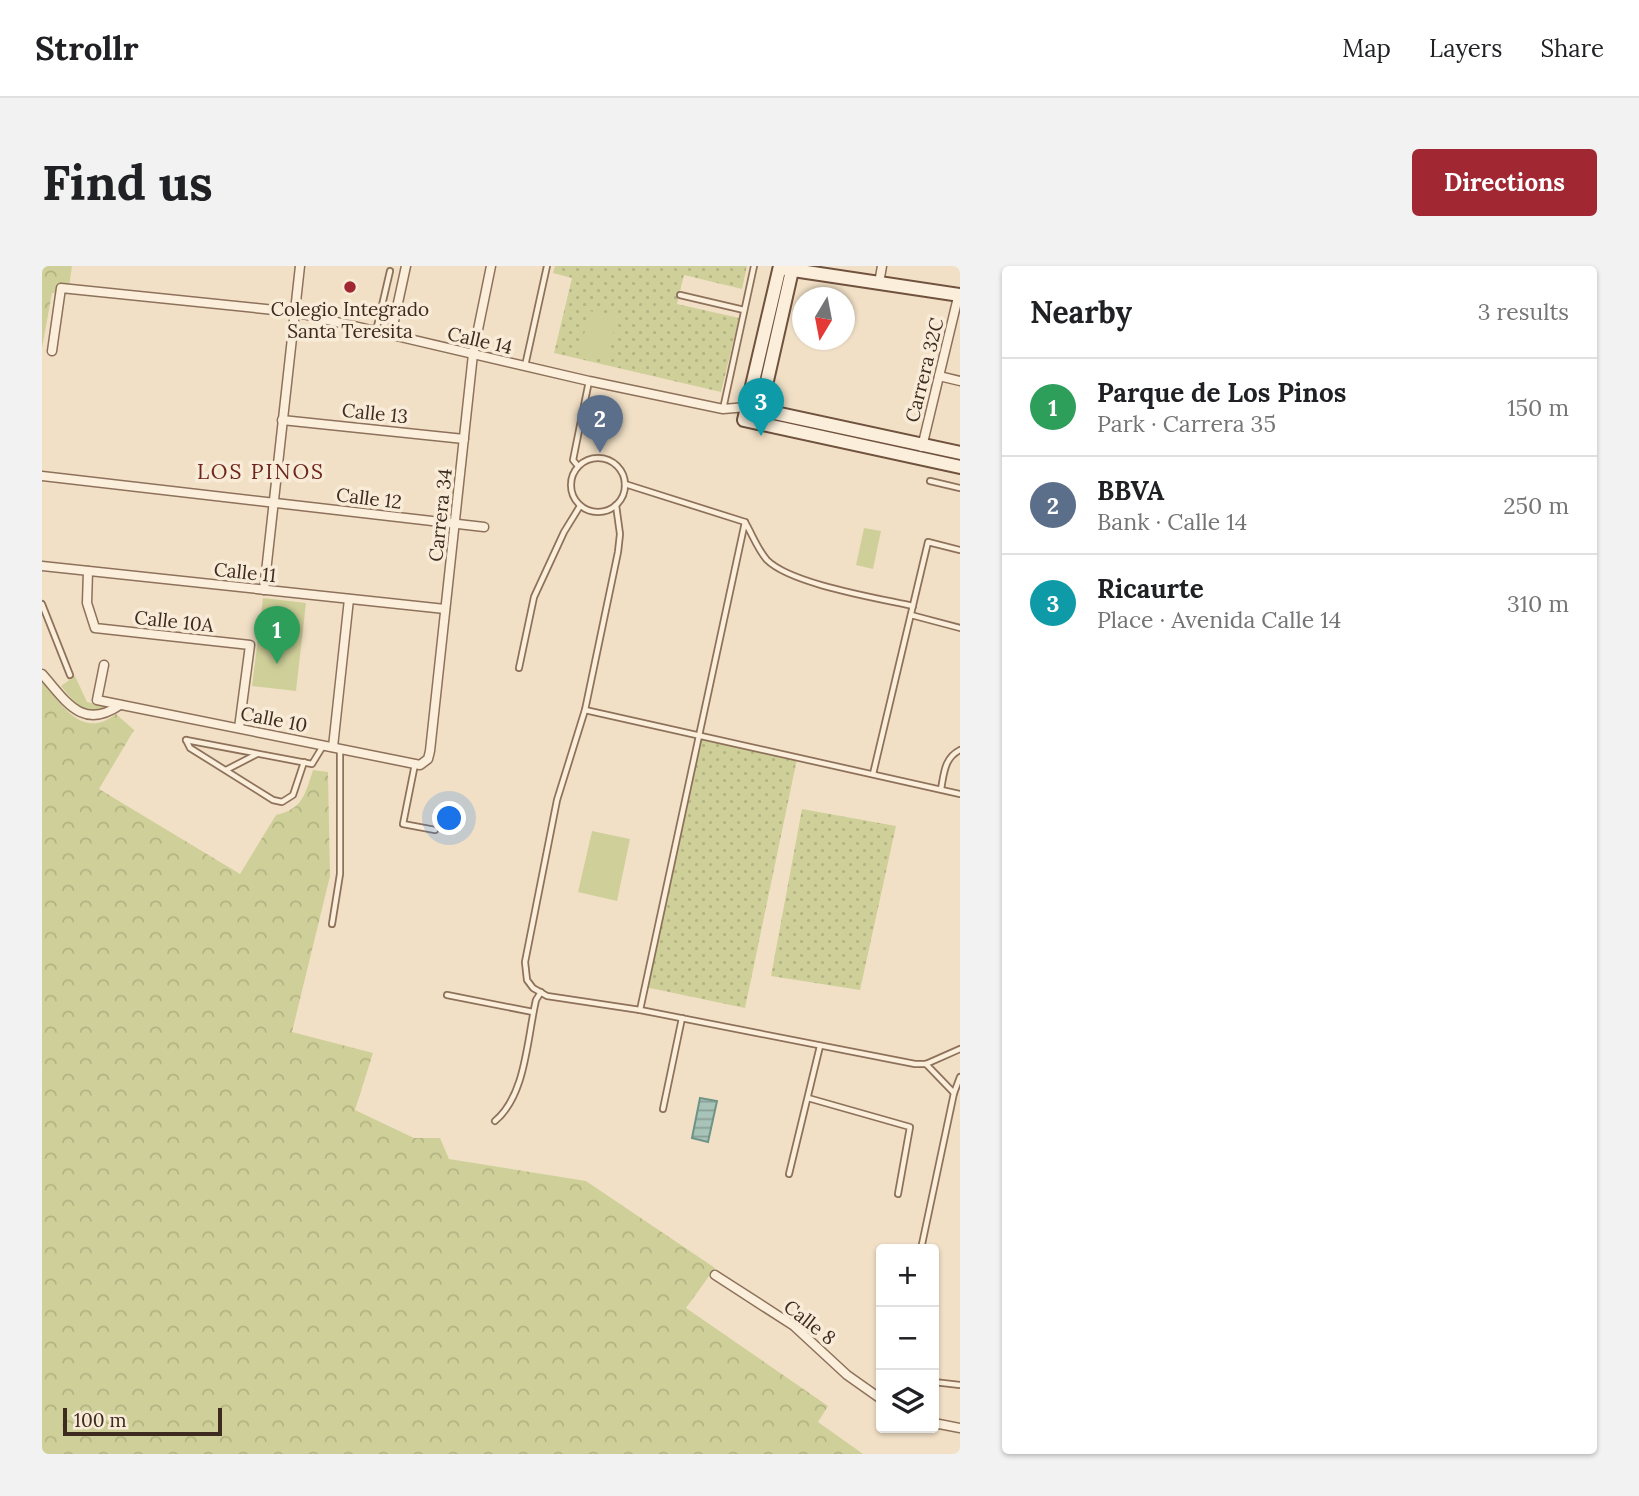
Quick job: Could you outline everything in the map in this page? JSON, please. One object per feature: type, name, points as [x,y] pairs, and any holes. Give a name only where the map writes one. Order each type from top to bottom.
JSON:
[{"type":"main road","points":[[752,415],[786,267],[878,283],[960,293]]},
{"type":"main road","points":[[752,415],[923,444],[960,453]]},
{"type":"main road","points":[[752,415],[960,467]]},
{"type":"street","points":[[264,590],[299,266]]},
{"type":"street","points":[[391,335],[406,266]]},
{"type":"street","name":"Carrera 34","points":[[418,764],[428,758],[430,751],[473,354],[491,266]]},
{"type":"street","points":[[878,283],[882,266]]},
{"type":"street","name":"Calle 14","points":[[52,351],[61,288],[294,312],[589,381],[752,415]]},
{"type":"street","name":"Carrera 32C","points":[[919,458],[960,293]]},
{"type":"street","points":[[939,376],[960,381]]},
{"type":"street","name":"Calle 13","points":[[282,420],[464,439]]},
{"type":"street","name":"Calle 12","points":[[42,476],[484,527]]},
{"type":"street","name":"Calle 11","points":[[42,566],[445,609]]},
{"type":"street","name":"Calle 10A","points":[[88,571],[87,603],[95,628],[250,645],[239,728]]},
{"type":"street","points":[[337,748],[349,599]]},
{"type":"street","name":"Calle 10","points":[[104,665],[97,700],[418,764]]},
{"type":"street","name":"Calle 10","points":[[42,674],[66,701],[83,714],[99,716],[120,705]]},
{"type":"street","name":"Calle 8","points":[[715,1275],[794,1326],[847,1375],[876,1395]]},
{"type":"street","points":[[939,1424],[960,1428]]},
{"type":"lane","points":[[525,366],[547,266]]},
{"type":"lane","points":[[723,409],[754,266]]},
{"type":"lane","points":[[376,332],[390,271]]},
{"type":"lane","points":[[680,295],[744,310]]},
{"type":"lane","points":[[578,466],[573,460],[589,381]]},
{"type":"lane","points":[[617,505],[602,512],[579,506],[571,491],[570,482],[578,466],[592,459],[608,460],[620,470],[625,485],[617,505],[620,534],[618,552],[585,710],[557,800],[526,962],[527,980],[547,996],[640,1010],[915,1064],[926,1064],[960,1049]]},
{"type":"lane","points":[[930,481],[960,488]]},
{"type":"lane","points":[[625,485],[745,522],[765,558],[777,569],[797,578],[913,606]]},
{"type":"lane","points":[[519,668],[534,597],[579,506]]},
{"type":"lane","points":[[640,1010],[745,522]]},
{"type":"lane","points":[[873,774],[928,542],[960,550]]},
{"type":"lane","points":[[42,604],[70,675]]},
{"type":"lane","points":[[911,615],[960,628]]},
{"type":"lane","points":[[585,710],[960,794]]},
{"type":"lane","points":[[304,762],[293,794],[282,802],[273,800],[190,748],[186,740],[258,753],[304,762],[312,764],[323,745]]},
{"type":"lane","points":[[332,924],[341,874],[337,748]]},
{"type":"lane","points":[[941,789],[947,762],[950,756],[960,750]]},
{"type":"lane","points":[[226,769],[258,753]]},
{"type":"lane","points":[[418,764],[403,824],[435,830]]},
{"type":"lane","points":[[495,1121],[506,1112],[519,1083],[533,1012],[541,992]]},
{"type":"lane","points":[[447,995],[533,1012]]},
{"type":"lane","points":[[663,1109],[682,1018]]},
{"type":"lane","points":[[789,1174],[820,1045]]},
{"type":"lane","points":[[926,1064],[954,1093]]},
{"type":"lane","points":[[922,1244],[954,1093],[960,1077]]},
{"type":"lane","points":[[808,1098],[910,1127],[898,1194]]},
{"type":"lane","points":[[939,1383],[960,1385]]},
{"type":"green space","points":[[42,266],[72,266],[68,294],[52,293],[42,348]]},
{"type":"green space","points":[[555,266],[747,266],[742,289],[684,275],[677,304],[739,318],[721,392],[554,353],[572,278],[553,273]]},
{"type":"green space","points":[[589,311],[617,316],[608,360],[580,355]]},
{"type":"green space","points":[[864,528],[881,531],[873,569],[856,565]]},
{"type":"green space","points":[[263,598],[306,603],[296,691],[252,686]]},
{"type":"green space","points":[[75,676],[87,702],[106,706],[92,711],[80,707],[61,686]]},
{"type":"green space","points":[[42,683],[66,710],[83,722],[104,721],[116,714],[134,730],[99,789],[240,874],[276,815],[292,809],[302,799],[313,770],[328,772],[330,876],[292,1032],[373,1053],[355,1110],[414,1138],[440,1138],[449,1159],[586,1181],[715,1268],[686,1308],[828,1406],[818,1422],[863,1454],[42,1454]]},
{"type":"green space","points":[[697,738],[797,759],[745,1008],[645,987]]},
{"type":"green space","points":[[802,809],[896,826],[860,990],[771,976]]},
{"type":"green space","points":[[592,831],[630,839],[617,901],[578,892]]},
{"type":"shaded area","points":[[700,1098],[717,1101],[708,1142],[692,1138]]},
{"type":"place","name":"Colegio Integrado Santa Teresita","points":[[350,287]]},
{"type":"place","name":"Ricaurte","points":[[761,436]]},
{"type":"place","name":"BBVA","points":[[600,453]]},
{"type":"place","name":"Parque de Los Pinos","points":[[277,664]]},
{"type":"district","name":"LOS PINOS","points":[[261,472]]}]
